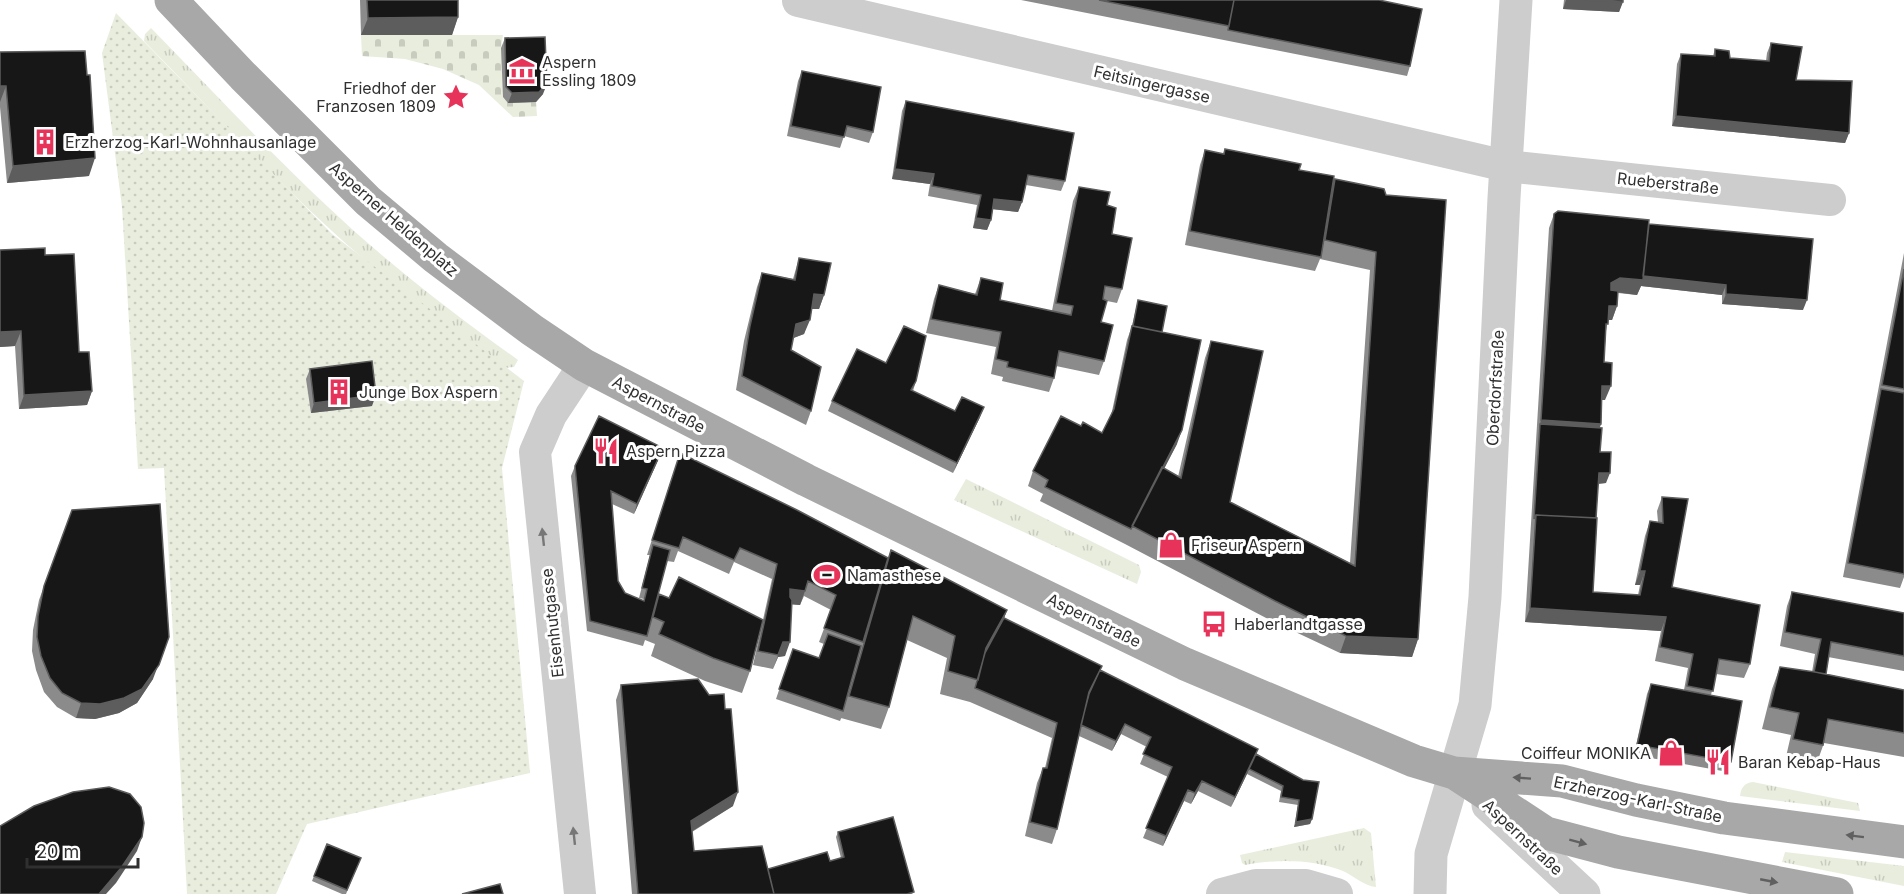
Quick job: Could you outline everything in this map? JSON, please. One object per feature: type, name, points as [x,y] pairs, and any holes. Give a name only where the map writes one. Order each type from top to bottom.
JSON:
[{"type":"main road","name":"Asperner Heldenplatz","points":[[171,0],[368,201],[436,258],[532,330],[584,365]]},
{"type":"main road","name":"Aspernstraße","points":[[584,365],[806,480],[1185,664],[1407,758],[1454,773]]},
{"type":"main road","name":"Erzherzog-Karl-Straße","points":[[1454,773],[1562,781],[1636,800],[1724,818],[1904,842]]},
{"type":"main road","points":[[1454,773],[1546,833],[1618,852],[1837,894]]},
{"type":"street","name":"Oberdorfstraße","points":[[1430,894],[1431,854],[1475,705],[1485,597],[1516,0]]},
{"type":"street","name":"Feitsingergasse","points":[[798,1],[1506,166]]},
{"type":"street","name":"Rueberstraße","points":[[1506,166],[1830,200]]},
{"type":"street","name":"Eisenhutgasse","points":[[580,894],[535,452],[551,415],[584,365]]},
{"type":"street","name":"Aspernstraße","points":[[1454,773],[1584,894]]},
{"type":"street","points":[[1222,894],[1256,885],[1306,885],[1337,894]]},
{"type":"green space","points":[[116,13],[332,234],[524,381],[502,468],[530,773],[307,824],[276,894],[187,894],[164,468],[138,469],[122,207],[102,53]]},
{"type":"green space","points":[[151,28],[327,206],[420,286],[518,360],[514,367],[504,368],[420,304],[371,265],[311,212],[144,41],[145,34]]},
{"type":"green space","points":[[361,35],[503,35],[501,48],[509,103],[536,102],[537,116],[513,117],[479,85],[443,69],[405,59],[362,56]]},
{"type":"green space","points":[[966,479],[1139,565],[1141,572],[1137,584],[954,500]]},
{"type":"green space","points":[[1753,782],[1858,803],[1860,811],[1740,796],[1744,786]]},
{"type":"green space","points":[[1364,828],[1371,833],[1376,887],[1363,883],[1343,871],[1319,864],[1294,861],[1245,865],[1242,863],[1240,855]]},
{"type":"green space","points":[[1785,852],[1904,866],[1904,886],[1782,862]]},
{"type":"building","points":[[367,0],[458,0],[458,17],[368,18]]},
{"type":"building","points":[[1099,0],[1234,0],[1229,26]]},
{"type":"building","points":[[1234,0],[1379,0],[1422,9],[1410,66],[1228,30]]},
{"type":"building","points":[[1582,0],[1623,0],[1623,2]]},
{"type":"building","name":"Aspern Essling 1809","points":[[545,37],[547,84],[539,92],[512,93],[506,87],[505,38]]},
{"type":"building","points":[[1771,43],[1802,47],[1796,80],[1852,81],[1849,133],[1676,116],[1681,54],[1715,56],[1715,49],[1729,51],[1730,58],[1769,61]]},
{"type":"building","name":"Erzherzog-Karl-Wohnhausanlage","points":[[85,51],[87,75],[90,75],[95,158],[13,166],[6,86],[0,86],[0,52]]},
{"type":"building","points":[[802,71],[881,87],[873,132],[847,126],[844,137],[791,126]]},
{"type":"building","points":[[906,101],[1074,133],[1065,181],[1028,175],[1022,202],[994,199],[991,220],[976,218],[981,195],[932,186],[934,174],[895,169]]},
{"type":"building","points":[[1225,149],[1301,164],[1299,170],[1334,176],[1321,257],[1190,231],[1205,150],[1224,154]]},
{"type":"building","points":[[1335,179],[1384,189],[1386,195],[1446,200],[1418,639],[1346,636],[1132,526],[1162,467],[1181,478],[1211,341],[1263,351],[1230,502],[1355,566],[1376,252],[1325,240]]},
{"type":"building","points":[[1079,187],[1110,192],[1107,205],[1116,208],[1112,234],[1132,238],[1122,289],[1105,286],[1103,299],[1107,301],[1101,322],[1113,325],[1104,361],[1059,351],[1054,378],[1007,367],[1008,362],[996,359],[1001,332],[931,319],[939,285],[977,295],[981,278],[1003,283],[1000,300],[1071,315],[1073,306],[1056,303]]},
{"type":"building","points":[[1558,211],[1649,220],[1643,280],[1620,278],[1611,283],[1611,290],[1618,291],[1617,306],[1609,306],[1608,324],[1606,324],[1604,362],[1612,363],[1611,386],[1602,386],[1601,424],[1541,420],[1554,214]]},
{"type":"building","points":[[1649,224],[1813,239],[1807,300],[1726,294],[1726,285],[1643,276]]},
{"type":"building","points":[[45,248],[45,255],[74,254],[79,352],[89,352],[92,391],[24,395],[21,331],[0,332],[0,250]]},
{"type":"building","points":[[799,258],[831,263],[824,295],[814,294],[810,320],[796,324],[791,350],[821,367],[811,411],[742,376],[762,273],[795,280]]},
{"type":"building","points":[[1904,269],[1904,389],[1882,385]]},
{"type":"building","points":[[1138,300],[1167,306],[1162,332],[1133,326]]},
{"type":"building","points":[[904,326],[926,336],[916,381],[911,390],[955,411],[962,397],[984,407],[957,463],[832,401],[857,349],[886,363]]},
{"type":"building","points":[[1132,326],[1201,340],[1182,430],[1131,529],[1045,487],[1048,480],[1033,471],[1061,416],[1081,426],[1083,422],[1102,433],[1114,409]]},
{"type":"building","name":"Junge Box Aspern","points":[[372,361],[376,395],[314,403],[310,369]]},
{"type":"building","points":[[1881,389],[1904,393],[1904,574],[1848,563]]},
{"type":"building","points":[[599,416],[663,448],[637,504],[611,491],[618,581],[625,593],[644,601],[647,589],[642,588],[653,545],[670,550],[647,636],[590,621],[575,466]]},
{"type":"building","points":[[1540,424],[1602,428],[1600,452],[1611,452],[1610,473],[1599,473],[1596,518],[1536,515],[1534,519]]},
{"type":"building","points":[[680,453],[797,510],[888,558],[863,642],[824,628],[836,595],[808,581],[805,591],[790,589],[792,600],[790,642],[783,642],[778,655],[758,651],[777,564],[740,548],[734,560],[683,537],[679,548],[652,540]]},
{"type":"building","points":[[1662,497],[1688,499],[1672,587],[1760,605],[1750,664],[1719,659],[1713,691],[1687,686],[1693,654],[1660,647],[1666,617],[1530,608],[1536,515],[1597,518],[1593,592],[1640,595],[1645,571],[1640,571],[1650,521],[1663,523]]},
{"type":"building","points":[[160,504],[169,637],[159,665],[142,689],[124,698],[100,704],[81,703],[62,693],[50,678],[41,656],[37,637],[38,616],[44,586],[72,510]]},
{"type":"building","points":[[891,550],[1007,610],[986,648],[978,680],[948,671],[955,636],[913,616],[889,707],[849,696]]},
{"type":"building","points":[[679,577],[763,620],[750,671],[713,658],[659,634],[664,622],[653,617],[659,594],[669,598]]},
{"type":"building","points":[[1792,592],[1904,613],[1904,656],[1831,642],[1826,674],[1814,672],[1821,639],[1785,632]]},
{"type":"building","points":[[1004,618],[1102,666],[1089,692],[1057,829],[1030,822],[1043,768],[1047,768],[1057,723],[975,688],[985,653]]},
{"type":"building","points":[[828,634],[861,646],[843,711],[779,689],[793,649],[819,658]]},
{"type":"building","points":[[1780,667],[1904,690],[1904,733],[1828,719],[1823,745],[1793,739],[1799,713],[1770,707]]},
{"type":"building","points":[[1100,670],[1258,749],[1235,797],[1202,781],[1195,793],[1188,790],[1166,836],[1146,828],[1172,767],[1143,754],[1151,737],[1125,724],[1116,741],[1081,725],[1089,694]]},
{"type":"building","points":[[698,679],[709,695],[724,694],[725,709],[731,709],[738,792],[691,821],[694,851],[762,846],[774,894],[638,894],[621,685]]},
{"type":"building","points":[[1651,684],[1742,701],[1731,762],[1637,745]]},
{"type":"building","points":[[1256,754],[1303,780],[1319,782],[1312,819],[1296,822],[1299,800],[1281,797],[1283,786],[1249,769]]},
{"type":"building","points":[[109,787],[130,794],[141,807],[144,823],[142,837],[121,868],[99,894],[0,894],[0,826],[34,806],[73,792]]},
{"type":"building","points":[[893,817],[914,892],[907,894],[774,894],[768,869],[827,852],[830,861],[844,857],[838,832]]},
{"type":"building","points":[[327,844],[361,858],[347,890],[314,876]]},
{"type":"building","points":[[500,884],[503,894],[462,894]]},
{"type":"place","name":"Aspern Essling 1809","points":[[522,71]]},
{"type":"place","name":"Friedhof der Franzosen 1809","points":[[456,97]]},
{"type":"place","name":"Erzherzog-Karl-Wohnhausanlage","points":[[45,142]]},
{"type":"place","name":"Junge Box Aspern","points":[[339,392]]},
{"type":"place","name":"Aspern Pizza","points":[[606,451]]},
{"type":"place","name":"Friseur Aspern","points":[[1171,545]]},
{"type":"place","name":"Namasthese","points":[[827,575]]},
{"type":"place","name":"Haberlandtgasse","points":[[1214,624]]},
{"type":"place","name":"Coiffeur MONIKA","points":[[1671,753]]},
{"type":"place","name":"Baran Kebap-Haus","points":[[1718,762]]}]
